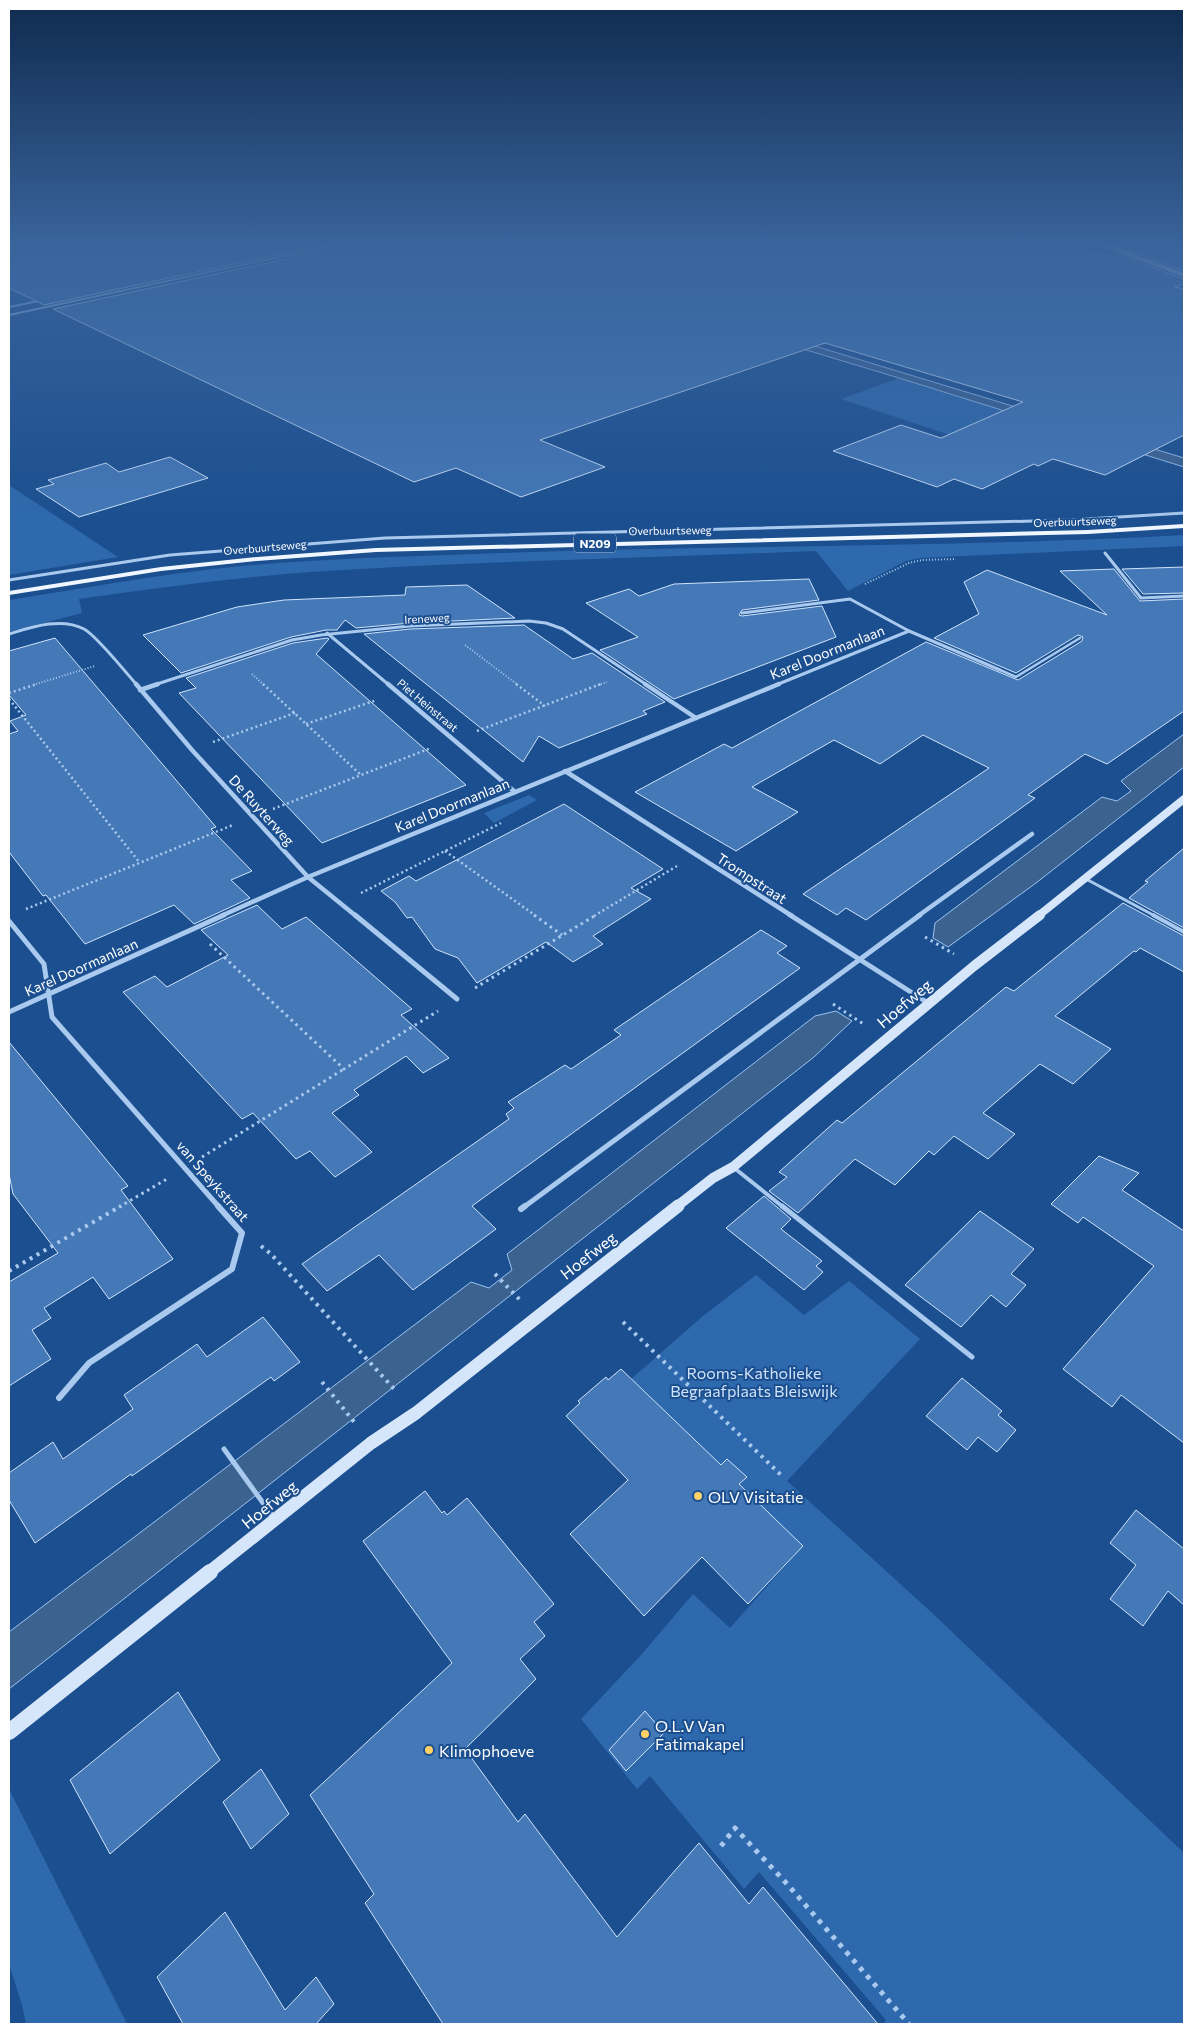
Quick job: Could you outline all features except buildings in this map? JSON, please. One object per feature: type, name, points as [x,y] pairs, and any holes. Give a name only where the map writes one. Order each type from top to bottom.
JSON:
[{"type":"main road","name":"Overbuurtseweg","points":[[9,593],[72,581],[161,569],[257,559],[376,550],[1088,532],[1184,526]]},
{"type":"street","name":"Overbuurtseweg","points":[[9,580],[170,555],[385,538],[1070,520],[1184,513]]},
{"type":"street","points":[[1105,553],[1142,598],[1184,596]]},
{"type":"street","points":[[742,613],[850,599]]},
{"type":"street","name":"Karel Doormanlaan","points":[[850,599],[909,631],[1000,670]]},
{"type":"street","name":"Ireneweg","points":[[140,690],[292,640],[328,633],[363,629],[529,621],[546,623],[563,629],[696,718]]},
{"type":"street","name":"De Ruyterweg","points":[[9,634],[40,625],[64,624],[85,629],[115,660],[192,750],[308,877],[457,1000]]},
{"type":"street","name":"Karel Doormanlaan","points":[[9,1012],[308,877],[909,631]]},
{"type":"street","name":"Piet Heinstraat","points":[[328,633],[515,792]]},
{"type":"street","name":"Trompstraat","points":[[565,771],[928,1003]]},
{"type":"street","name":"Hoefweg","points":[[9,1732],[371,1443],[416,1413],[713,1178],[733,1167],[928,1003],[1184,799]]},
{"type":"street","points":[[521,1208],[1032,834]]},
{"type":"street","points":[[9,921],[44,964],[48,994]]},
{"type":"street","name":"van Speykstraat","points":[[48,994],[52,1017],[242,1233],[232,1269],[89,1363],[59,1398]]},
{"type":"lane","name":"Karel Doormanlaan","points":[[1000,670],[1016,677],[1080,638]]},
{"type":"lane","points":[[1086,879],[1184,932]]},
{"type":"lane","points":[[733,1167],[972,1357]]},
{"type":"lane","points":[[224,1449],[275,1519]]},
{"type":"path","points":[[850,599],[848,593],[909,562],[960,558]]},
{"type":"path","points":[[440,626],[546,706]]},
{"type":"path","points":[[234,658],[361,775]]},
{"type":"path","points":[[9,693],[115,660]]},
{"type":"path","points":[[18,912],[253,816],[630,673]]},
{"type":"path","points":[[306,724],[400,693]]},
{"type":"path","points":[[9,699],[140,863]]},
{"type":"path","points":[[192,750],[295,713]]},
{"type":"path","points":[[341,904],[505,821]]},
{"type":"path","points":[[445,851],[562,936]]},
{"type":"path","points":[[906,926],[974,966]]},
{"type":"path","points":[[816,992],[886,1039]]},
{"type":"path","points":[[271,1254],[395,1390]]},
{"type":"path","points":[[495,1274],[522,1302]]},
{"type":"path","points":[[623,1322],[781,1475]]},
{"type":"path","points":[[322,1382],[360,1429]]},
{"type":"path","points":[[721,1846],[735,1828],[788,1885],[909,2024]]},
{"type":"green space","points":[[899,378],[1069,431],[1014,456],[841,399]]},
{"type":"green space","points":[[9,485],[118,557],[9,575]]},
{"type":"green space","points":[[1184,535],[1184,546],[920,558],[906,561],[848,591],[816,551],[500,562],[311,572],[253,577],[79,599],[82,613],[9,632],[9,600],[176,574],[261,564],[563,551],[1007,542]]},
{"type":"green space","points":[[529,795],[537,800],[494,823],[484,813]]},
{"type":"green space","name":"Rooms-Katholieke Begraafplaats Bleiswijk","points":[[756,1275],[804,1315],[849,1281],[920,1339],[787,1481],[929,1610],[1184,1853],[1184,2024],[883,2024],[886,2020],[759,1872],[744,1889],[650,1776],[637,1789],[581,1719],[641,1655],[693,1594],[730,1628],[803,1546],[739,1484],[747,1477],[721,1465],[631,1379],[703,1316]]},
{"type":"green space","points":[[9,1789],[127,2024],[26,2024],[9,1964]]},
{"type":"shaded area","points":[[756,335],[778,335],[1184,458],[1184,467]]},
{"type":"shaded area","points":[[1184,734],[1184,767],[1036,883],[948,947],[933,938],[935,923],[1102,797],[1117,801],[1131,791],[1121,781]]},
{"type":"shaded area","points":[[836,1011],[852,1021],[814,1057],[9,1689],[9,1632],[471,1282],[489,1288],[512,1270],[507,1254],[815,1016]]},
{"type":"place","name":"OLV Visitatie","points":[[698,1496]]},
{"type":"place","name":"O.L.V Van Fatimakapel","points":[[645,1734]]},
{"type":"place","name":"Klimophoeve","points":[[429,1750]]}]
